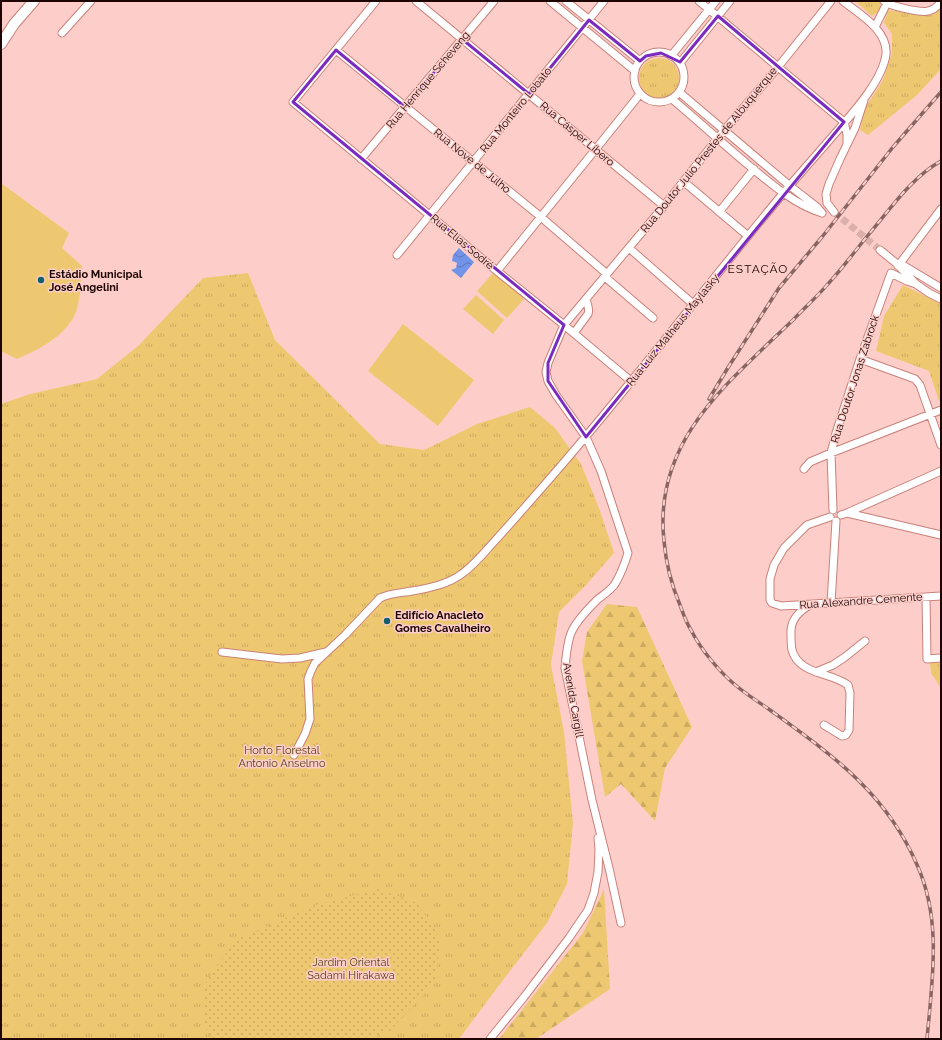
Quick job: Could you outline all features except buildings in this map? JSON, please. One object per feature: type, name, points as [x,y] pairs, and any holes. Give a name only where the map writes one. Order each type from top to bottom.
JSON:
[{"type":"street","points":[[1,44],[14,24],[34,1]]},
{"type":"street","points":[[62,34],[92,1]]},
{"type":"street","points":[[336,50],[376,1]]},
{"type":"street","name":"Rua Cásper Líbero","points":[[416,1],[664,206]]},
{"type":"street","name":"Rua Henrique Scheveng","points":[[361,159],[494,1]]},
{"type":"street","points":[[550,1],[635,71]]},
{"type":"street","points":[[566,1],[640,61]]},
{"type":"street","name":"Rua Monteiro Lobato","points":[[397,255],[604,1]]},
{"type":"street","points":[[700,1],[844,122],[848,143]]},
{"type":"street","points":[[671,56],[716,1]]},
{"type":"street","points":[[680,63],[730,1]]},
{"type":"street","name":"Rua Doutor Julio Prestes de Albuquerque","points":[[564,325],[664,206],[831,1]]},
{"type":"street","points":[[843,1],[875,27],[886,2],[896,7],[927,12],[941,2]]},
{"type":"street","name":"Rua Luiz Matheus Maylasky","points":[[294,755],[305,734],[310,719],[308,680],[315,663],[380,598],[387,594],[412,591],[436,586],[450,581],[462,574],[474,564],[505,530],[632,382],[748,236],[864,98],[879,76],[884,65],[886,50],[882,36],[875,27]]},
{"type":"street","name":"Rua Elias Sodré","points":[[336,50],[293,102],[632,382]]},
{"type":"street","name":"Rua Nove de Julho","points":[[336,50],[541,217],[654,318]]},
{"type":"street","points":[[654,53],[663,53],[671,56],[680,63],[684,78],[683,83],[679,92],[672,99],[666,102],[651,102],[640,94],[636,87],[634,79],[635,71],[640,61],[646,56],[654,53]]},
{"type":"street","points":[[672,99],[784,194],[813,211],[822,213],[817,207],[679,92]]},
{"type":"street","points":[[497,271],[640,94]]},
{"type":"street","points":[[834,212],[827,203],[826,194],[829,184],[856,128],[864,98]]},
{"type":"street","points":[[719,212],[754,169]]},
{"type":"street","points":[[683,182],[748,236]]},
{"type":"street","points":[[898,264],[941,209]]},
{"type":"street","points":[[629,248],[693,304]]},
{"type":"street","points":[[880,250],[898,264],[941,288]]},
{"type":"street","points":[[898,264],[916,284],[941,299]]},
{"type":"street","name":"Rua Doutor Jonas Zabrock","points":[[831,603],[833,516],[831,453],[836,433],[860,359],[891,273],[916,284]]},
{"type":"street","points":[[574,333],[588,314],[589,311],[586,299]]},
{"type":"street","name":"Avenida Cargill","points":[[564,325],[548,363],[546,372],[548,381],[556,395],[586,437],[601,471],[628,552],[625,563],[615,583],[609,591],[579,619],[571,632],[566,654],[565,668],[592,800],[621,923]]},
{"type":"street","points":[[860,359],[915,379],[920,385],[941,445]]},
{"type":"street","points":[[804,469],[810,462],[941,410]]},
{"type":"street","points":[[833,516],[839,520],[844,514],[941,471]]},
{"type":"street","points":[[844,514],[941,536]]},
{"type":"street","name":"Rua Alexandre Cemente","points":[[833,516],[807,525],[784,548],[774,565],[770,579],[770,600],[772,603],[781,606],[941,596]]},
{"type":"street","points":[[926,597],[927,659],[941,658]]},
{"type":"street","points":[[812,604],[798,614],[792,622],[790,630],[792,649],[795,657],[799,663],[804,666],[842,681],[848,685],[850,693],[849,730],[846,735],[842,736],[824,725]]},
{"type":"street","points":[[816,672],[845,658],[865,641]]},
{"type":"street","points":[[222,652],[282,659],[300,658],[326,652]]},
{"type":"street","points":[[490,1039],[569,938],[588,910],[594,893],[598,872],[599,850],[592,800]]},
{"type":"highlighted area","points":[[718,16],[844,122],[586,437],[548,381],[548,363],[564,325],[293,102],[336,50],[405,107],[462,39],[529,94],[589,20],[640,61],[646,56],[661,53],[680,62]]},
{"type":"green space","points":[[855,1],[880,1],[880,8],[878,12],[872,16]]},
{"type":"green space","points":[[941,8],[941,69],[917,95],[868,135],[860,130],[865,108],[883,80],[892,53],[892,34],[884,23],[888,10],[918,15],[932,15]]},
{"type":"green space","points":[[663,58],[670,61],[676,67],[679,78],[678,86],[670,95],[663,98],[655,98],[648,95],[640,86],[639,74],[642,67],[651,59]]},
{"type":"green space","name":"Estádio Municipal José Angelini","points":[[1,183],[69,233],[62,248],[82,266],[79,301],[72,320],[59,335],[51,341],[35,351],[17,359],[1,351]]},
{"type":"green space","points":[[494,272],[524,299],[507,318],[477,291]]},
{"type":"green space","name":"Horto Florestal Antonio Anselmo","points":[[248,273],[275,340],[380,444],[424,450],[477,424],[530,407],[555,428],[581,464],[599,508],[614,553],[586,585],[559,612],[551,665],[564,732],[573,823],[567,884],[547,923],[459,1039],[1,1039],[1,404],[30,394],[97,379],[138,346],[203,278]]},
{"type":"green space","points":[[903,285],[941,304],[941,400],[939,401],[929,371],[876,351],[884,316]]},
{"type":"green space","points":[[476,295],[504,320],[493,334],[463,309]]},
{"type":"green space","points":[[403,324],[474,380],[438,426],[368,371]]},
{"type":"green space","points":[[607,604],[637,607],[692,727],[665,768],[655,821],[621,784],[605,797],[582,661],[587,632]]},
{"type":"green space","points":[[941,660],[941,688],[931,673],[930,662]]},
{"type":"green space","name":"Jardim Oriental Sadami Hirakawa","points":[[379,889],[417,903],[441,939],[435,982],[390,1031],[370,1039],[214,1039],[204,1027],[203,987],[235,940],[316,905]]},
{"type":"green space","points":[[604,889],[610,989],[536,1039],[499,1039],[583,933]]},
{"type":"water","points":[[459,248],[474,262],[461,278],[451,270],[456,268],[457,263],[452,261],[453,255]]},
{"type":"tunnel","points":[[834,212],[880,250]]},
{"type":"railway","points":[[709,399],[779,288],[822,237],[893,147],[941,92]]},
{"type":"railway","points":[[927,1039],[933,974],[933,930],[930,909],[918,867],[891,818],[856,778],[815,743],[751,697],[725,676],[695,638],[677,597],[666,557],[664,541],[664,505],[670,473],[683,443],[700,416],[744,367],[823,289],[911,185],[920,176],[941,161]]},
{"type":"place","name":"Estádio Municipal José Angelini","points":[[41,280]]},
{"type":"place","name":"Edifício Anacleto Gomes Cavalheiro","points":[[387,621]]},
{"type":"district","name":"ESTAÇÃO","points":[[758,269]]}]
